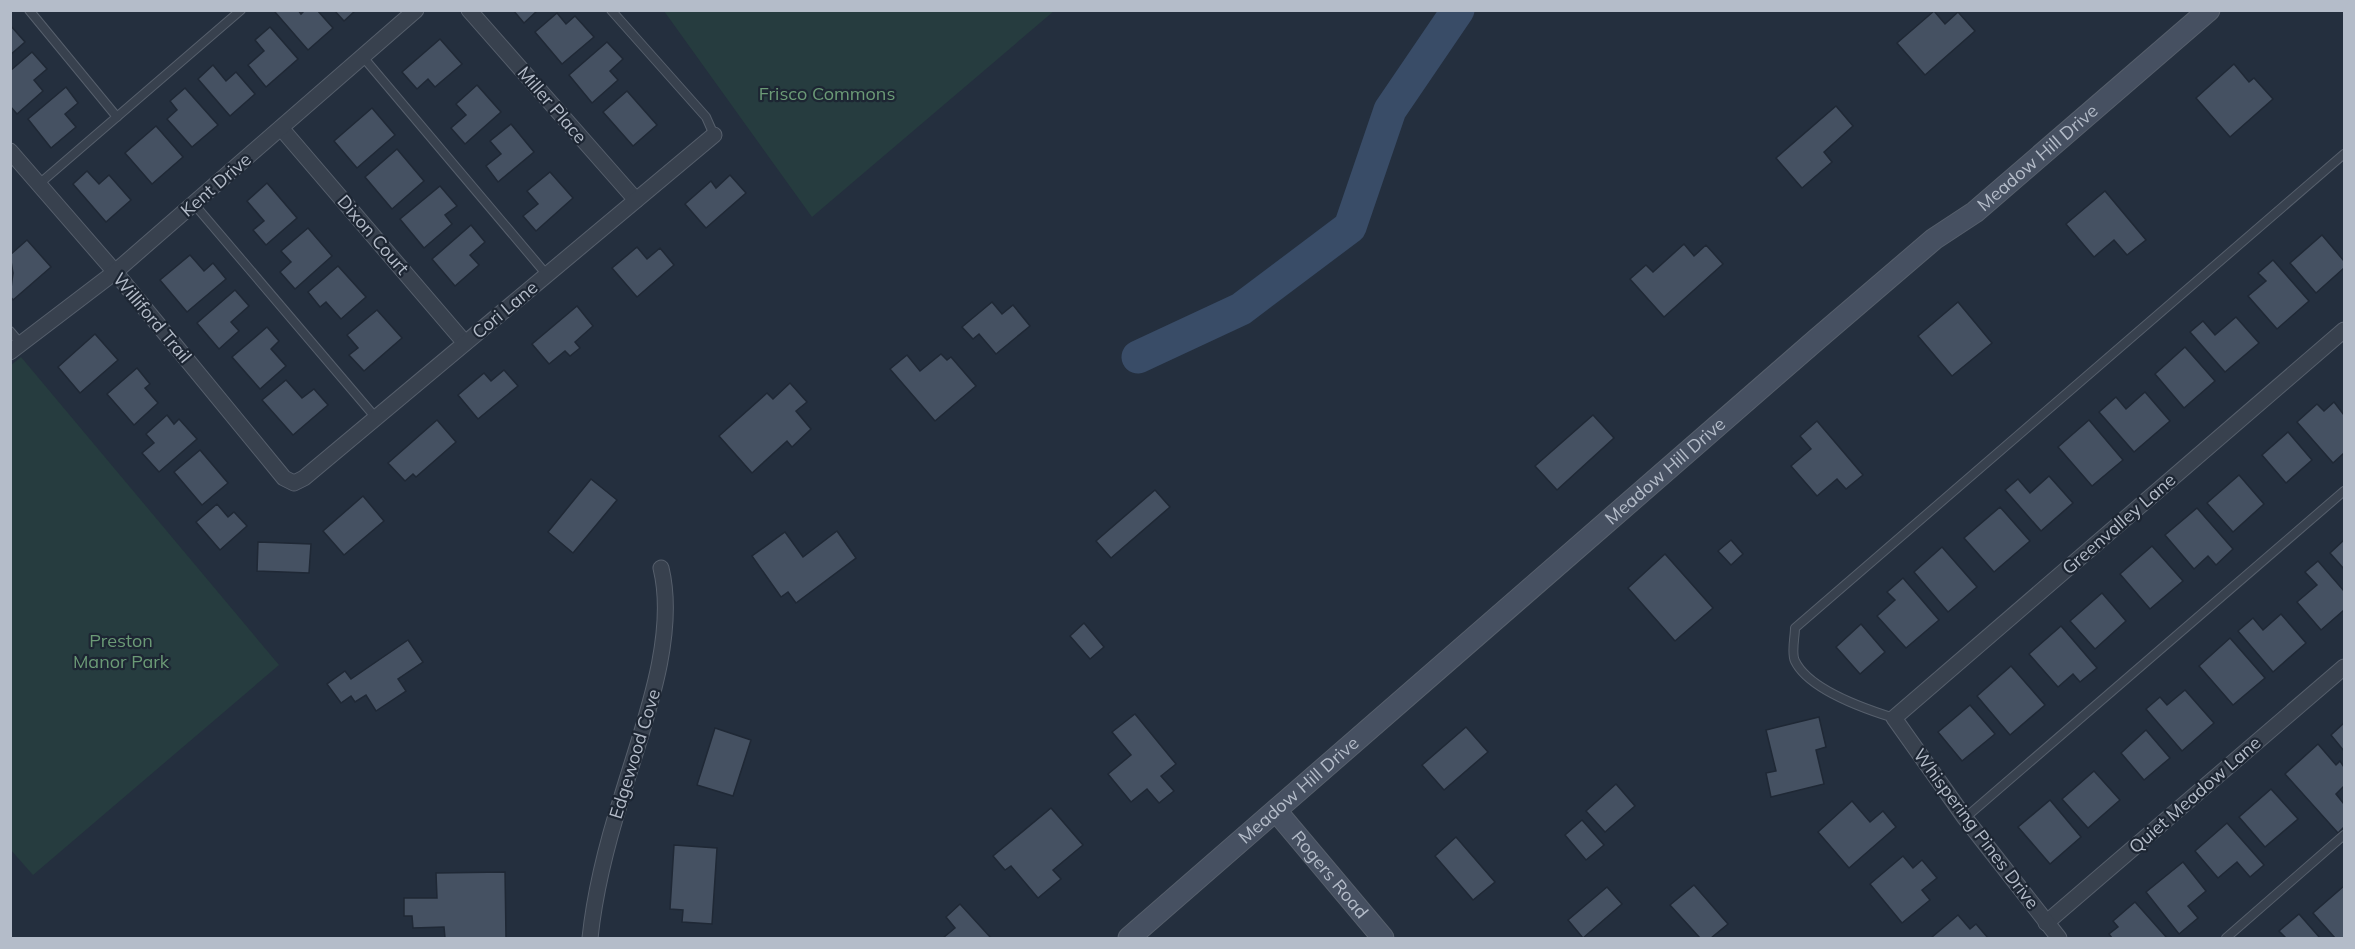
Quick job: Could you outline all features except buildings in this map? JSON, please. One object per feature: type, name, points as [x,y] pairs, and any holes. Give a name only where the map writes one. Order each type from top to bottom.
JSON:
[{"type":"street","name":"Kent Drive","points":[[16,348],[115,272],[416,10]]},
{"type":"street","name":"Miller Place","points":[[469,10],[636,200]]},
{"type":"street","name":"Meadow Hill Drive","points":[[1129,939],[1816,340],[1934,239],[1975,212],[2209,10]]},
{"type":"street","name":"Dixon Court","points":[[281,128],[465,343]]},
{"type":"street","name":"Cori Lane","points":[[294,483],[304,478],[714,135]]},
{"type":"street","name":"Williford Trail","points":[[10,151],[115,272],[284,478],[294,483]]},
{"type":"street","name":"Greenvalley Lane","points":[[1894,718],[2344,330]]},
{"type":"street","name":"Edgewood Cove","points":[[590,939],[595,893],[657,684],[667,592],[661,568]]},
{"type":"street","name":"Quiet Meadow Lane","points":[[2046,923],[2344,667]]},
{"type":"street","name":"Whispering Pines Drive","points":[[1894,718],[1965,818],[2059,939]]},
{"type":"street","name":"Rogers Road","points":[[1277,812],[1383,939]]},
{"type":"lane","points":[[29,10],[117,117]]},
{"type":"lane","points":[[39,184],[241,10]]},
{"type":"lane","points":[[611,10],[706,117],[714,135]]},
{"type":"lane","points":[[363,57],[547,275]]},
{"type":"lane","points":[[1894,718],[1864,708],[1810,680],[1794,659],[1795,628],[2344,154]]},
{"type":"lane","points":[[194,204],[376,418]]},
{"type":"lane","points":[[10,331],[16,348]]},
{"type":"lane","points":[[1965,818],[2344,491]]},
{"type":"lane","points":[[2226,939],[2344,835]]},
{"type":"green space","name":"Frisco Commons","points":[[664,11],[1054,11],[812,217]]},
{"type":"green space","name":"Preston Manor Park","points":[[21,357],[279,665],[33,875],[10,849],[10,366]]},
{"type":"waterway","points":[[1138,357],[1241,309],[1350,227],[1390,110],[1458,10]]}]
